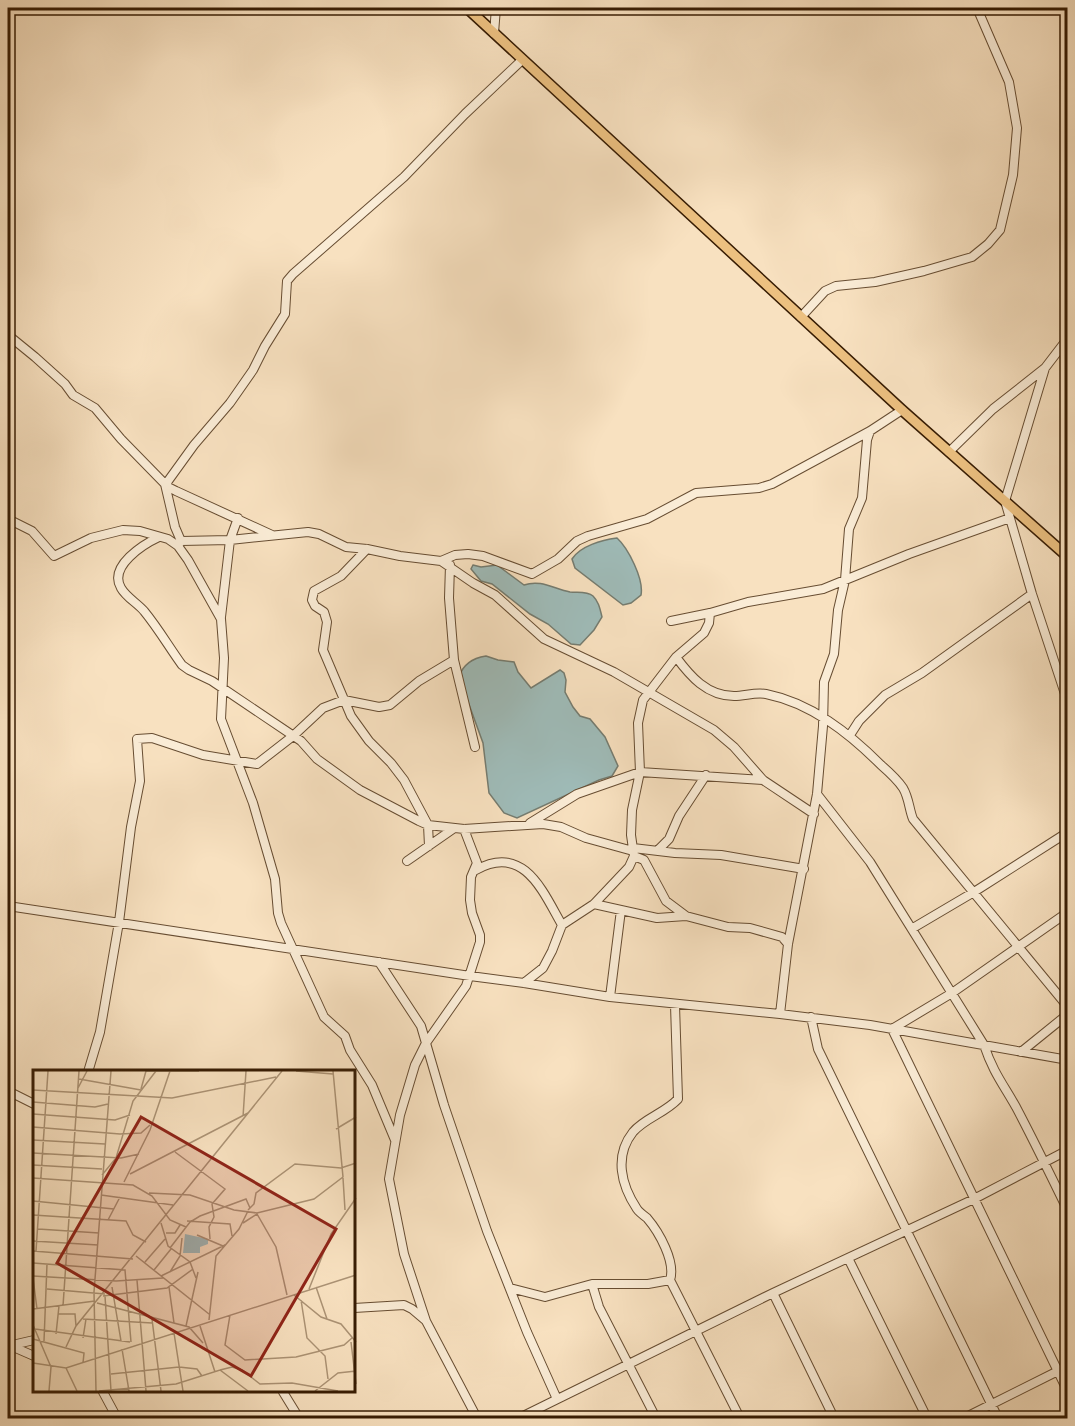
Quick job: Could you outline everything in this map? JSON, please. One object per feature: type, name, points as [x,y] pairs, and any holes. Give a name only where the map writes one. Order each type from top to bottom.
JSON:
[{"type":"main road","points":[[467,8],[902,410],[1068,557]]},
{"type":"street","points":[[8,8],[27,10],[60,8]]},
{"type":"street","points":[[494,33],[496,8]]},
{"type":"street","points":[[801,316],[825,291],[836,286],[875,282],[972,257],[1000,230],[1013,175],[1017,128],[1009,82],[977,8]]},
{"type":"street","points":[[221,618],[180,543],[166,486],[174,472],[253,370],[265,346],[278,328],[285,314],[287,281],[404,177],[522,60]]},
{"type":"street","points":[[8,335],[50,371],[73,395],[95,408],[166,486],[206,507],[238,518],[273,535]]},
{"type":"street","points":[[949,452],[993,409],[1045,368],[1068,338]]},
{"type":"street","points":[[1045,368],[1005,501],[1032,594],[1068,703]]},
{"type":"street","points":[[441,561],[468,554],[483,556],[532,574],[558,559],[578,541],[588,536],[646,519],[696,494],[759,488],[772,484],[870,431],[902,410]]},
{"type":"street","points":[[780,1014],[788,944],[817,794],[824,717],[824,682],[834,654],[838,610],[845,580],[849,529],[862,498],[870,431]]},
{"type":"street","points":[[238,518],[230,540],[221,618],[224,658],[221,719],[253,803],[275,879],[278,913],[324,1017],[345,1036],[350,1050],[372,1084],[395,1140]]},
{"type":"street","points":[[671,621],[748,602],[824,589],[909,554],[1010,518]]},
{"type":"street","points":[[8,519],[32,531],[54,556],[91,538],[123,530],[140,531],[180,543],[308,532],[319,534],[346,547],[441,561],[495,595],[544,639],[614,672],[714,729],[734,747],[763,780],[814,814]]},
{"type":"street","points":[[159,537],[146,543],[126,560],[118,583],[126,595],[142,610],[183,665],[221,687],[301,741],[324,765],[385,805],[428,825],[453,829],[484,829],[528,824],[561,827],[585,838],[633,852],[644,860],[666,901],[686,916]]},
{"type":"street","points":[[368,549],[341,576],[314,591],[313,603],[324,612],[327,622],[323,650],[351,716],[363,734],[404,780],[428,825],[429,846]]},
{"type":"street","points":[[450,557],[449,598],[454,660],[475,747]]},
{"type":"street","points":[[850,735],[859,721],[885,695],[922,673],[1032,594]]},
{"type":"street","points":[[524,982],[537,974],[548,961],[562,925],[594,904],[624,874],[633,852],[632,810],[640,772],[638,723],[643,700],[676,657],[704,633],[709,623],[710,613]]},
{"type":"street","points":[[676,657],[693,678],[713,692],[735,696],[766,694],[807,708],[850,735],[897,781],[908,799],[913,819],[1068,1007]]},
{"type":"street","points":[[89,1070],[100,1032],[140,781],[136,739],[153,738],[203,755],[257,764],[293,736],[318,711],[344,700],[379,707],[390,705],[419,681],[454,660]]},
{"type":"street","points":[[528,824],[577,794],[640,772],[763,780]]},
{"type":"street","points":[[658,850],[669,839],[679,816],[706,775]]},
{"type":"street","points":[[817,794],[870,862],[984,1045],[994,1072],[1045,1161],[1068,1211]]},
{"type":"street","points":[[407,861],[453,829]]},
{"type":"street","points":[[464,829],[476,856],[476,870],[471,877],[470,900],[480,942],[462,994],[426,1043],[407,1086],[390,1163],[391,1191],[404,1254],[426,1321],[477,1419]]},
{"type":"street","points":[[913,928],[1068,832]]},
{"type":"street","points":[[633,852],[658,850],[721,855],[804,869]]},
{"type":"street","points":[[476,870],[500,862],[532,874],[562,925]]},
{"type":"street","points":[[594,904],[657,918],[686,916],[728,927],[750,928],[782,937],[788,944]]},
{"type":"street","points":[[8,906],[470,976],[524,982],[610,997],[811,1017],[1068,1060]]},
{"type":"street","points":[[610,997],[621,910]]},
{"type":"street","points":[[892,1029],[952,993],[1068,912]]},
{"type":"street","points":[[378,962],[419,1019],[444,1105],[487,1232],[557,1399]]},
{"type":"street","points":[[675,1005],[678,1099],[633,1132],[621,1154],[623,1178],[636,1207],[651,1224],[669,1256],[673,1267],[670,1280],[740,1419]]},
{"type":"street","points":[[1021,1052],[1068,1014]]},
{"type":"street","points":[[811,1017],[818,1049],[998,1419]]},
{"type":"street","points":[[892,1029],[1068,1392]]},
{"type":"street","points":[[8,1091],[33,1104]]},
{"type":"street","points":[[519,1419],[696,1330],[974,1199],[1068,1150]]},
{"type":"street","points":[[848,1258],[927,1419]]},
{"type":"street","points":[[510,1288],[545,1297],[592,1284],[640,1284],[670,1280]]},
{"type":"street","points":[[592,1284],[599,1307],[656,1419]]},
{"type":"street","points":[[773,1293],[834,1419]]},
{"type":"street","points":[[356,1308],[404,1305],[426,1321]]},
{"type":"street","points":[[9,1346],[33,1340]]},
{"type":"street","points":[[9,1346],[33,1356]]},
{"type":"street","points":[[964,1419],[1068,1366]]},
{"type":"street","points":[[104,1393],[117,1419]]},
{"type":"street","points":[[284,1393],[299,1419]]},
{"type":"water","points":[[617,538],[634,564],[641,588],[641,595],[631,603],[623,605],[575,568],[572,559],[586,547]]},
{"type":"water","points":[[473,565],[481,567],[497,565],[524,585],[536,583],[570,592],[591,594],[598,603],[602,617],[580,645],[571,644],[548,624],[530,614],[492,584],[481,581],[471,569]]},
{"type":"water","points":[[486,656],[514,662],[518,672],[531,688],[560,670],[564,673],[565,692],[573,707],[580,716],[590,719],[605,737],[618,766],[612,776],[517,818],[504,813],[489,793],[483,743],[459,677],[469,662]]}]
